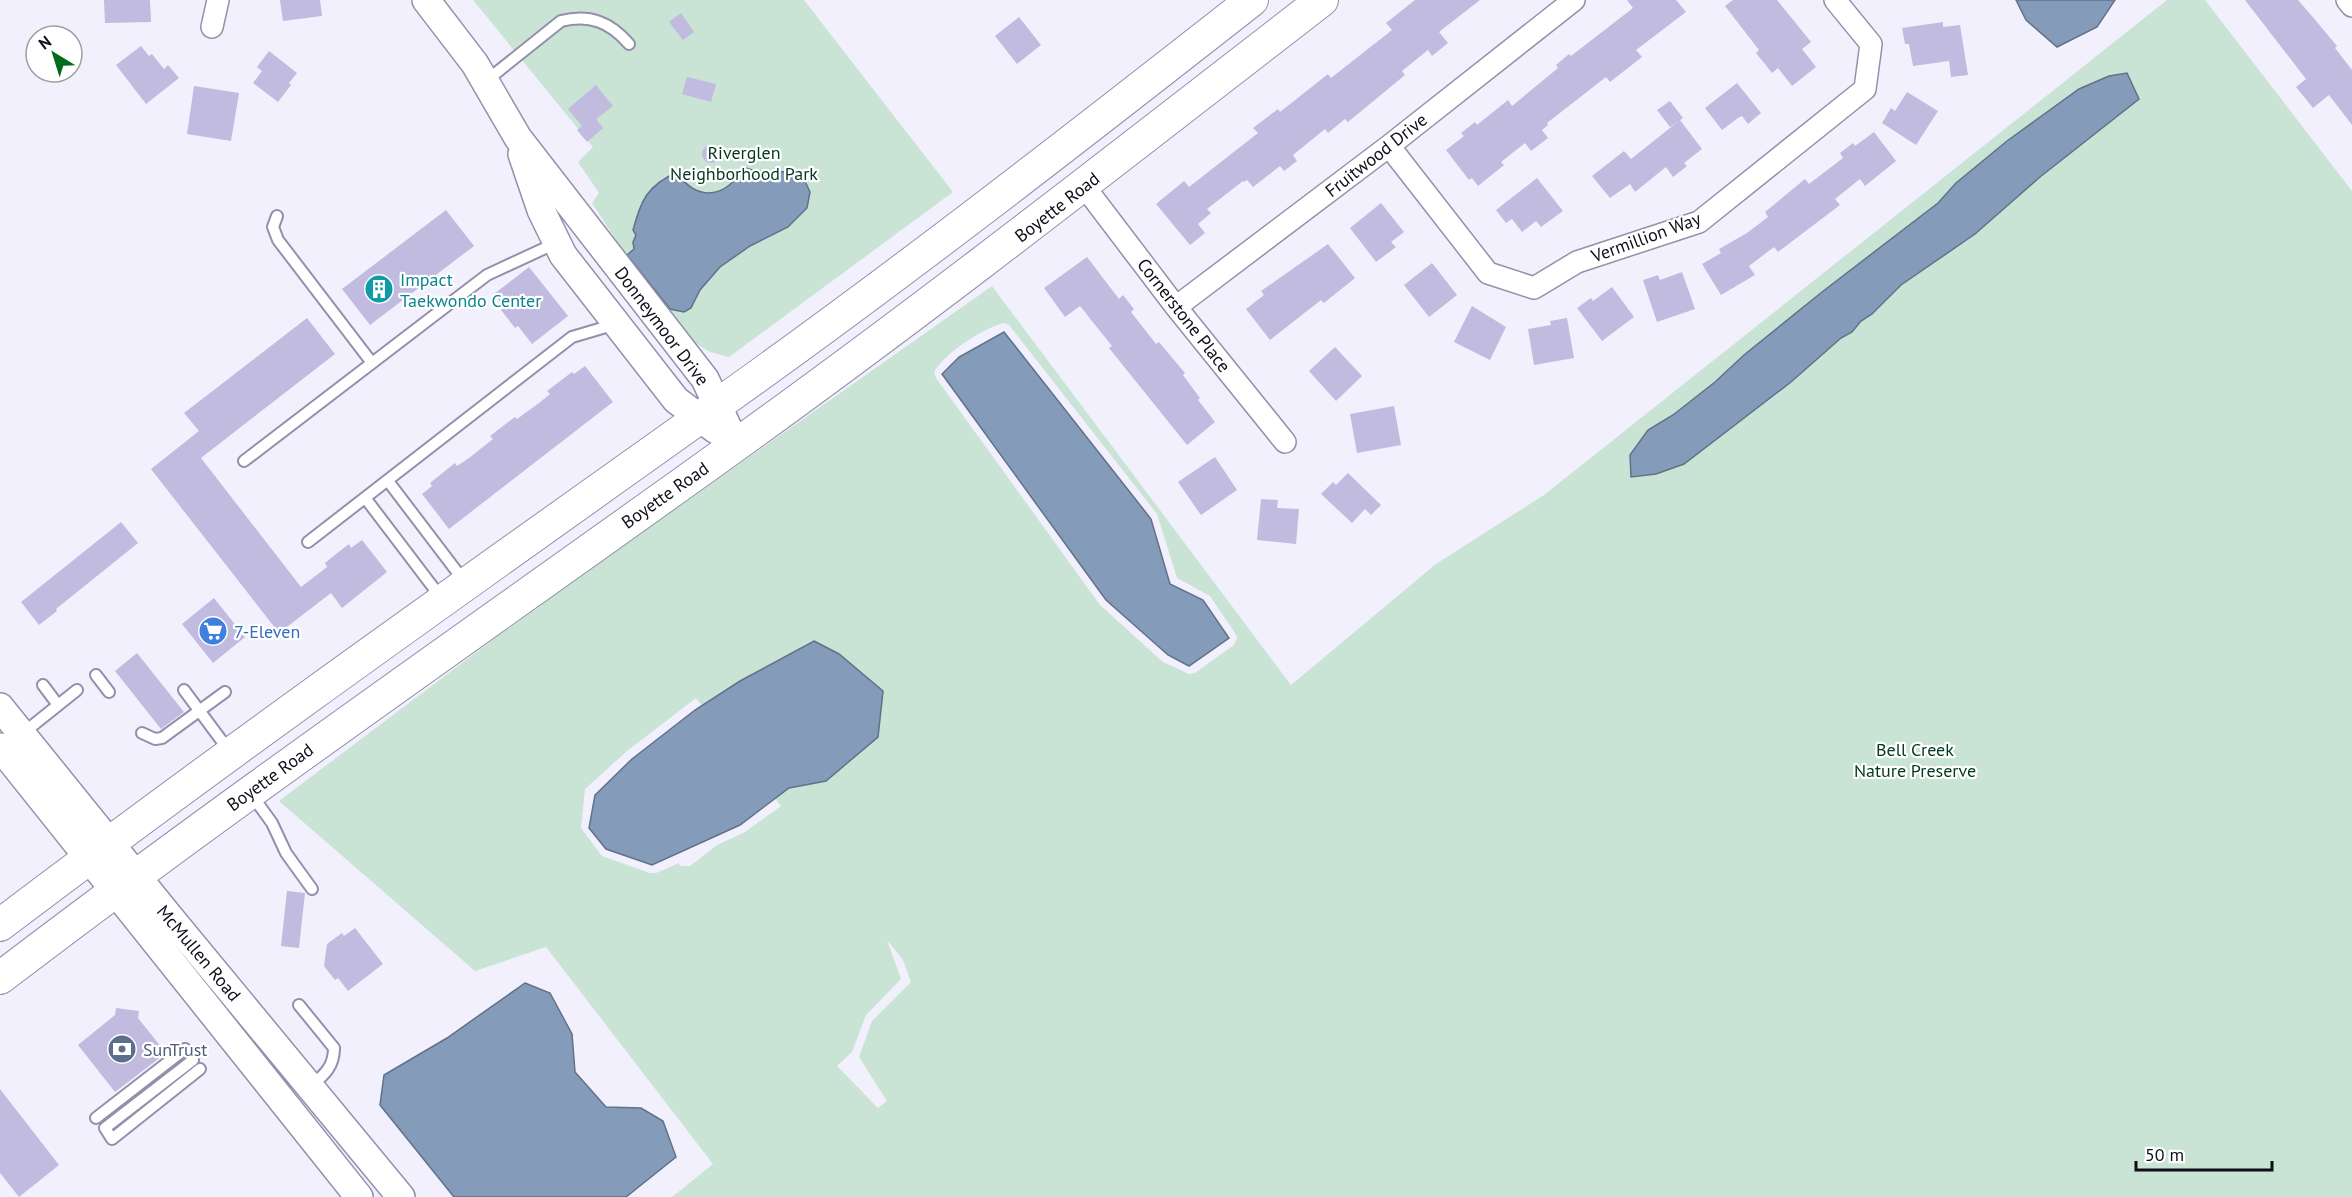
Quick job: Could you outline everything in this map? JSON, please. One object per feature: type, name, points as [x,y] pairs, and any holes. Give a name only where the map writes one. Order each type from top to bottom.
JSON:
[{"type":"main road","points":[[0,925],[231,752],[708,411],[1052,156],[1252,0]]},
{"type":"main road","name":"Boyette Road","points":[[0,978],[250,791],[736,445],[911,317],[1084,186],[1322,0]]},
{"type":"street","points":[[212,27],[218,0]]},
{"type":"street","name":"Donneymoor Drive","points":[[426,0],[454,35],[486,82],[518,138],[705,379],[708,411]]},
{"type":"street","name":"Fruitwood Drive","points":[[1176,307],[1389,146],[1574,0]]},
{"type":"street","name":"Vermillion Way","points":[[1389,146],[1488,273],[1534,288],[1578,262],[1699,222],[1865,89],[1870,44],[1835,0]]},
{"type":"street","points":[[2347,0],[2352,6]]},
{"type":"street","name":"Donneymoor Drive","points":[[518,138],[541,210],[556,243],[579,278],[676,400],[708,411],[736,445]]},
{"type":"street","name":"Cornerstone Place","points":[[1084,186],[1176,307],[1285,442]]},
{"type":"street","name":"McMullen Road","points":[[0,706],[11,740],[125,884],[359,1197]]},
{"type":"street","name":"McMullen Road","points":[[125,884],[310,1087],[401,1197]]},
{"type":"lane","points":[[486,82],[561,21],[582,18],[602,21],[629,44]]},
{"type":"lane","points":[[277,216],[273,227],[278,240],[372,363]]},
{"type":"lane","points":[[244,461],[487,275],[556,243]]},
{"type":"lane","points":[[308,542],[572,337],[616,324]]},
{"type":"lane","points":[[388,481],[454,592]]},
{"type":"lane","points":[[366,499],[454,592]]},
{"type":"lane","points":[[96,675],[109,692]]},
{"type":"lane","points":[[43,685],[58,705]]},
{"type":"lane","points":[[11,740],[77,690]]},
{"type":"lane","points":[[184,690],[231,752]]},
{"type":"lane","points":[[142,733],[155,739],[162,738],[225,692]]},
{"type":"lane","points":[[250,791],[272,823],[286,853],[312,889]]},
{"type":"lane","points":[[298,1005],[334,1048],[334,1060],[328,1071],[310,1087]]},
{"type":"lane","points":[[96,1118],[184,1049]]},
{"type":"lane","points":[[193,1060],[105,1128],[112,1139],[200,1069]]},
{"type":"green space","name":"Riverglen Neighborhood Park","points":[[473,0],[804,0],[953,192],[729,357],[710,352],[689,339],[625,254],[592,203],[599,193],[578,162],[593,147]]},
{"type":"green space","name":"Bell Creek Nature Preserve","points":[[2167,0],[2205,0],[2352,191],[2352,1197],[672,1197],[713,1164],[546,947],[475,971],[279,801],[539,605],[992,286],[1291,685],[1436,564],[1544,495]],"holes":[[[1004,323],[1009,325],[1157,514],[1177,578],[1210,596],[1235,633],[1237,638],[1234,645],[1195,673],[1189,674],[1163,662],[1100,605],[936,378],[934,373],[938,366],[954,350],[975,336]],[[696,698],[781,806],[745,832],[717,845],[690,866],[680,866],[679,863],[656,873],[650,873],[602,856],[581,828],[585,789],[627,751]],[[887,940],[903,960],[911,982],[872,1021],[859,1057],[887,1101],[878,1108],[837,1066],[852,1052],[866,1015],[901,979]]]},
{"type":"water","points":[[2016,0],[2115,0],[2097,27],[2057,47],[2026,20]]},
{"type":"water","points":[[2127,73],[2139,99],[2040,177],[1975,234],[1901,285],[1852,332],[1841,338],[1791,382],[1684,464],[1656,474],[1631,477],[1630,455],[1648,430],[1673,415],[1822,292],[1938,203],[1956,183],[2007,141],[2079,89],[2109,76]]},
{"type":"water","points":[[743,167],[755,171],[789,172],[804,179],[810,192],[807,208],[788,227],[750,246],[720,267],[700,290],[691,308],[684,312],[670,309],[627,255],[634,249],[633,242],[636,235],[633,230],[643,202],[652,189],[677,172],[693,189],[712,193],[729,185]]},
{"type":"water","points":[[1004,332],[1151,519],[1170,584],[1203,600],[1229,638],[1189,666],[1168,655],[1106,600],[942,374],[959,357]]},
{"type":"water","points":[[814,641],[839,654],[883,691],[878,737],[826,781],[789,788],[740,825],[652,865],[606,849],[589,828],[595,795],[632,759],[695,710],[740,681]]},
{"type":"water","points":[[525,983],[550,993],[572,1034],[575,1072],[606,1107],[641,1108],[663,1121],[676,1157],[626,1197],[454,1197],[380,1105],[384,1075],[447,1038]]},
{"type":"building","points":[[104,0],[150,0],[151,22],[105,23]]},
{"type":"building","points":[[280,0],[320,0],[322,16],[283,21]]},
{"type":"building","points":[[1415,0],[1480,0],[1439,32],[1448,43],[1432,56],[1428,50],[1402,71],[1405,75],[1348,122],[1345,119],[1328,133],[1325,129],[1293,155],[1297,161],[1284,171],[1280,166],[1253,187],[1247,180],[1243,181],[1207,209],[1211,213],[1198,224],[1205,233],[1190,245],[1156,204],[1184,181],[1189,187],[1258,133],[1253,128],[1278,109],[1280,112],[1328,74],[1331,78],[1392,30],[1386,23]]},
{"type":"building","points":[[1627,0],[1676,0],[1686,12],[1636,50],[1642,57],[1610,82],[1606,77],[1547,123],[1548,125],[1542,130],[1548,138],[1531,151],[1525,143],[1501,162],[1504,165],[1478,186],[1472,178],[1469,180],[1446,150],[1464,136],[1461,133],[1475,122],[1477,125],[1508,100],[1512,106],[1558,68],[1556,65],[1569,54],[1571,56],[1633,8]]},
{"type":"building","points":[[1733,0],[1777,0],[1811,42],[1802,49],[1816,67],[1792,86],[1778,68],[1772,73],[1756,53],[1759,50],[1725,6]]},
{"type":"building","points":[[2245,0],[2298,0],[2311,15],[2337,46],[2335,48],[2352,70],[2352,125],[2329,95],[2313,108],[2296,87],[2306,79]]},
{"type":"building","points":[[681,13],[694,32],[683,40],[669,22]]},
{"type":"building","points":[[1019,17],[1041,45],[1017,64],[995,36]]},
{"type":"building","points":[[1943,22],[1943,27],[1960,25],[1968,75],[1951,77],[1949,61],[1913,66],[1909,44],[1905,44],[1902,28]]},
{"type":"building","points":[[141,46],[149,56],[152,54],[164,69],[168,65],[179,78],[146,104],[116,65]]},
{"type":"building","points":[[269,51],[297,73],[278,102],[253,83],[262,71],[257,67]]},
{"type":"building","points":[[687,77],[716,84],[711,102],[682,94]]},
{"type":"building","points":[[1737,83],[1761,113],[1748,124],[1742,116],[1722,130],[1705,108]]},
{"type":"building","points":[[596,85],[613,106],[596,119],[603,128],[587,142],[577,130],[582,126],[568,109]]},
{"type":"building","points":[[194,86],[239,93],[231,141],[187,134]]},
{"type":"building","points":[[1907,92],[1938,111],[1916,145],[1882,123],[1891,108],[1895,111]]},
{"type":"building","points":[[1670,101],[1683,118],[1670,127],[1657,110]]},
{"type":"building","points":[[1680,120],[1702,149],[1684,163],[1687,166],[1673,177],[1666,167],[1635,192],[1630,184],[1610,198],[1592,176],[1624,151],[1631,159]]},
{"type":"building","points":[[1874,132],[1896,161],[1865,186],[1860,179],[1835,199],[1840,205],[1778,252],[1774,247],[1749,266],[1755,275],[1721,295],[1702,264],[1721,253],[1719,249],[1747,233],[1768,217],[1765,212],[1805,179],[1809,184],[1843,158],[1840,153],[1853,143],[1855,146]]},
{"type":"building","points":[[711,145],[717,148],[720,154],[717,160],[711,163],[705,160],[702,154],[705,148]]},
{"type":"building","points":[[1537,178],[1563,211],[1541,227],[1536,221],[1522,232],[1512,219],[1506,223],[1496,210]]},
{"type":"building","points":[[1381,203],[1404,232],[1391,242],[1396,247],[1376,262],[1350,228]]},
{"type":"building","points":[[446,210],[474,246],[370,325],[342,289]]},
{"type":"building","points":[[1328,244],[1355,278],[1324,303],[1321,300],[1270,340],[1246,309],[1264,295],[1261,291]]},
{"type":"building","points":[[1087,257],[1119,299],[1123,295],[1134,309],[1131,312],[1156,344],[1159,342],[1185,373],[1183,375],[1200,398],[1198,400],[1215,422],[1187,445],[1109,348],[1112,346],[1080,306],[1065,317],[1044,288]]},
{"type":"building","points":[[1432,263],[1457,295],[1429,317],[1404,285]]},
{"type":"building","points":[[529,267],[568,316],[532,344],[501,310],[504,307],[494,294]]},
{"type":"building","points":[[1682,272],[1695,309],[1657,322],[1643,280],[1658,275],[1660,280]]},
{"type":"building","points":[[1612,287],[1634,317],[1602,341],[1577,308],[1591,298],[1593,301]]},
{"type":"building","points":[[1472,306],[1506,327],[1490,360],[1454,342]]},
{"type":"building","points":[[307,318],[335,354],[201,458],[301,587],[327,567],[325,563],[336,554],[349,544],[351,548],[362,540],[387,572],[342,608],[331,593],[279,633],[151,469],[199,431],[184,413]]},
{"type":"building","points":[[1567,318],[1574,358],[1534,365],[1528,329],[1551,325],[1550,321]]},
{"type":"building","points":[[1335,347],[1362,376],[1336,401],[1309,371]]},
{"type":"building","points":[[585,366],[613,402],[449,529],[422,494],[432,486],[430,483],[455,463],[457,466],[469,458],[493,439],[490,436],[539,403],[550,394],[547,391],[572,372],[574,374]]},
{"type":"building","points":[[1394,406],[1401,445],[1357,453],[1350,414]]},
{"type":"building","points":[[1215,457],[1237,490],[1201,515],[1178,482]]},
{"type":"building","points":[[1348,473],[1381,505],[1371,515],[1365,509],[1352,523],[1321,494],[1333,482],[1336,485]]},
{"type":"building","points":[[1261,499],[1278,500],[1277,508],[1299,509],[1296,544],[1257,540]]},
{"type":"building","points":[[121,522],[138,543],[39,625],[21,602]]},
{"type":"building","name":"7-Eleven","points":[[214,598],[245,637],[213,663],[182,624]]},
{"type":"building","points":[[137,653],[184,712],[161,729],[115,671]]},
{"type":"building","points":[[287,891],[305,893],[299,948],[281,946]]},
{"type":"building","points":[[355,928],[383,964],[348,991],[324,966],[327,944],[342,933],[344,936]]},
{"type":"building","name":"SunTrust","points":[[116,1008],[139,1011],[138,1018],[166,1053],[115,1092],[78,1045],[115,1015]]},
{"type":"building","points":[[0,1089],[59,1165],[19,1197],[0,1173]]},
{"type":"place","name":"Impact Taekwondo Center","points":[[379,289]]},
{"type":"place","name":"7-Eleven","points":[[213,631]]},
{"type":"place","name":"SunTrust","points":[[122,1049]]}]
